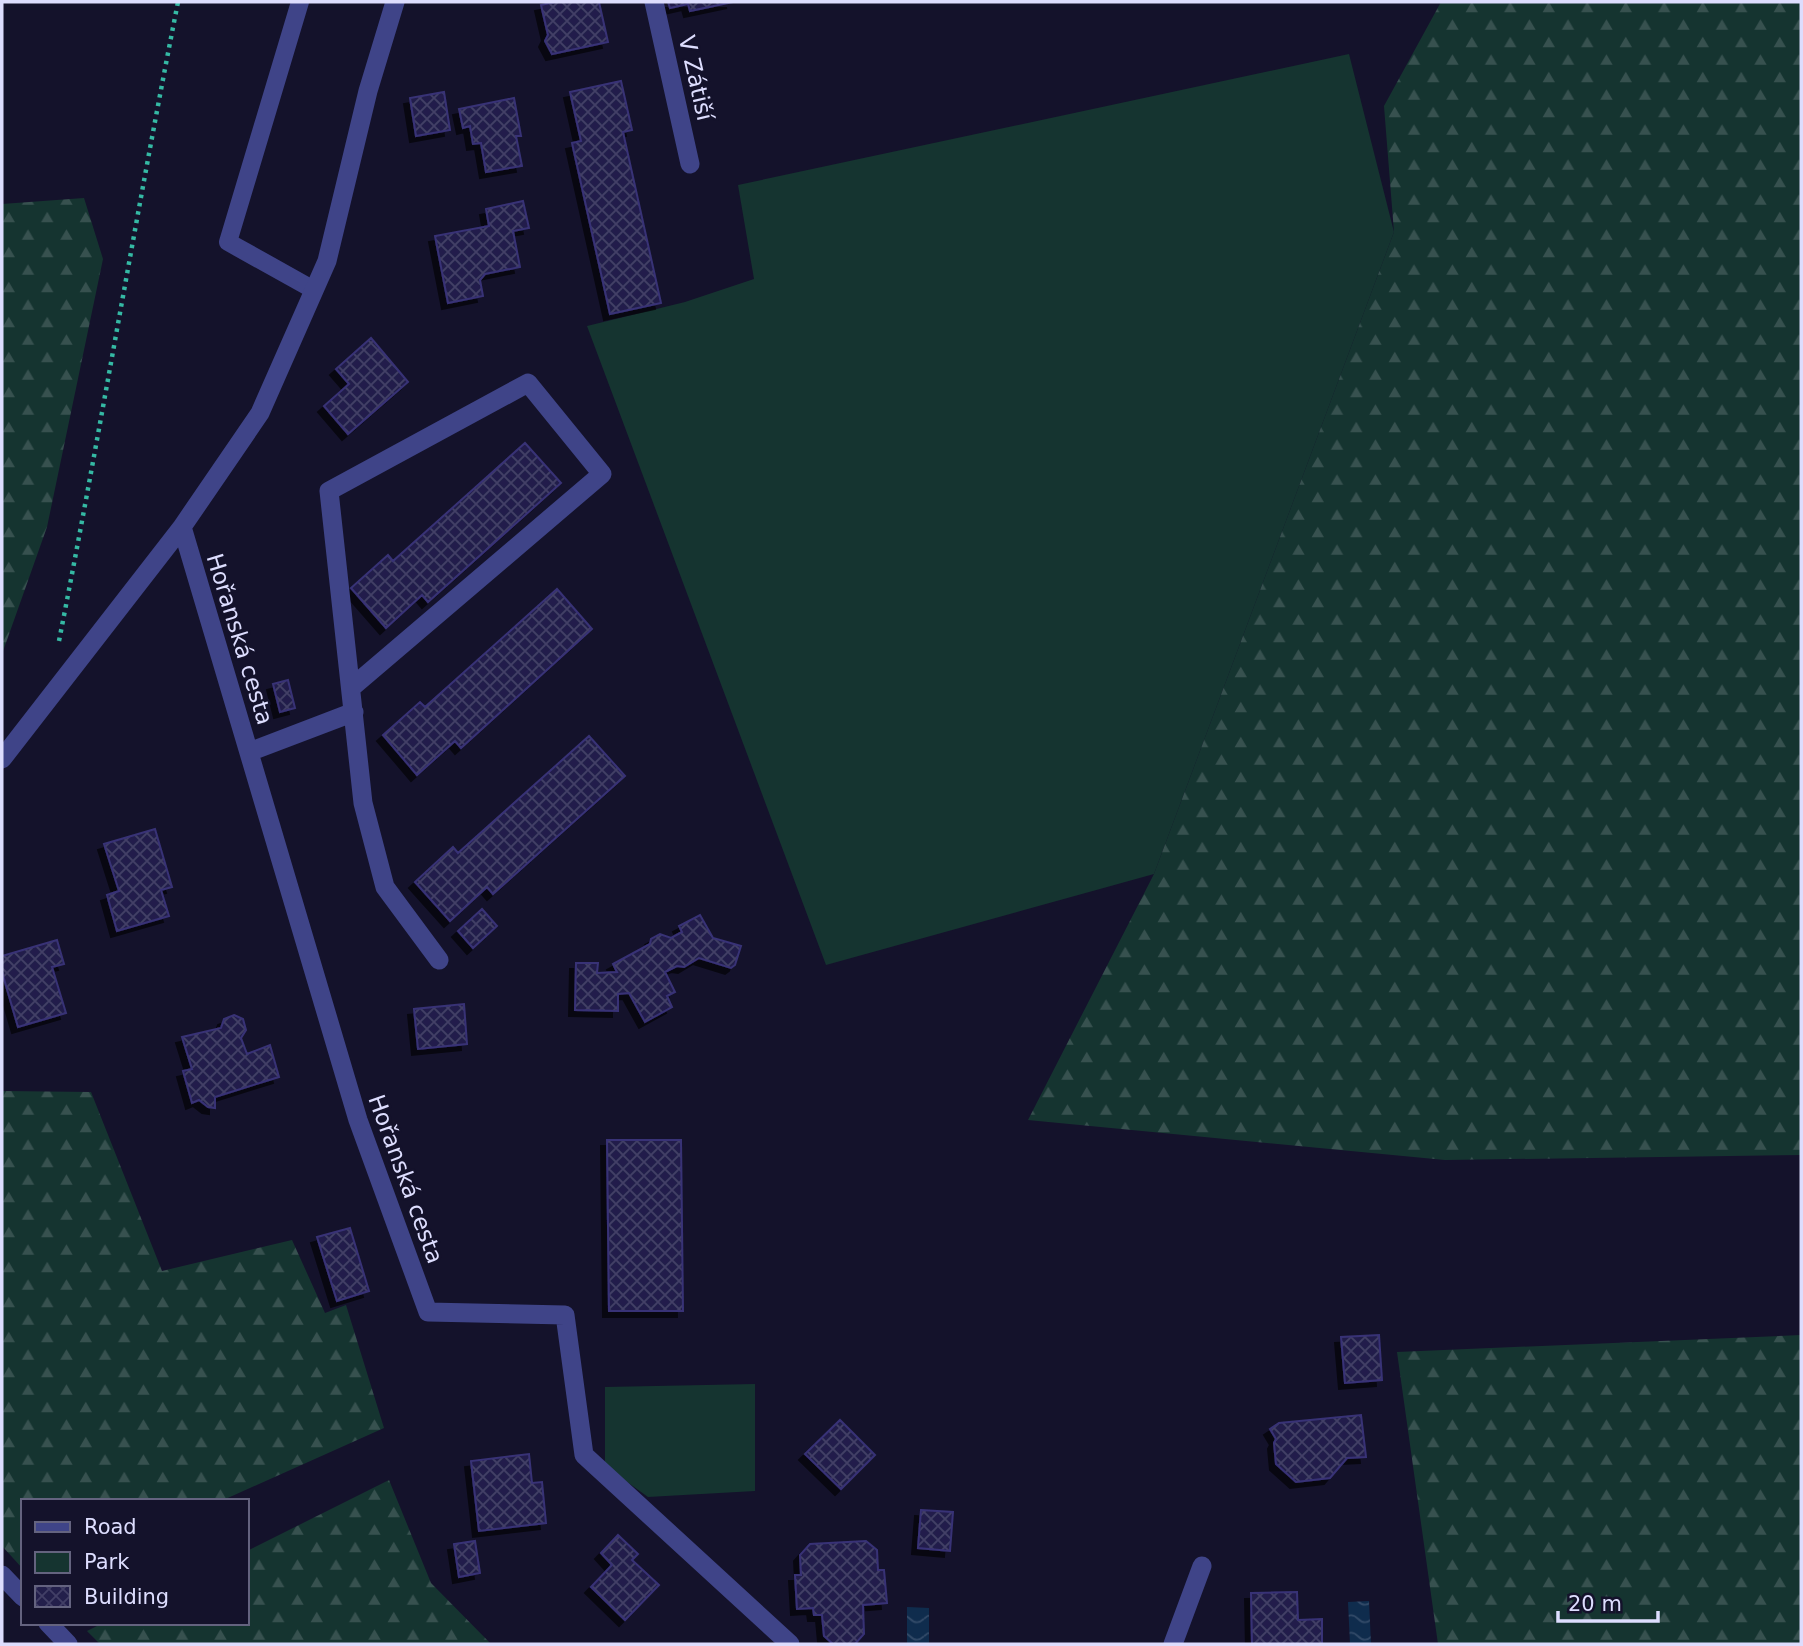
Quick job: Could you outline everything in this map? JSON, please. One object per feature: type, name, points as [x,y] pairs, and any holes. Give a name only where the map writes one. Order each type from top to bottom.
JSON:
[{"type":"street","name":"Hořanská cesta","points":[[2,759],[182,527],[260,413],[327,261],[368,90],[395,2]]},
{"type":"street","name":"V Zátiší","points":[[654,2],[690,164]]},
{"type":"street","points":[[351,688],[601,474],[528,383],[329,492],[363,803],[384,887],[439,960]]},
{"type":"street","name":"Hořanská cesta","points":[[182,527],[358,1120],[428,1312],[565,1315],[584,1455],[790,1644]]},
{"type":"street","points":[[249,752],[354,712]]},
{"type":"street","points":[[1172,1644],[1202,1566]]},
{"type":"street","points":[[2,1575],[21,1595]]},
{"type":"street","points":[[50,1625],[68,1644]]},
{"type":"lane","points":[[300,2],[228,242],[314,290]]},
{"type":"path","points":[[57,647],[92,474],[147,158],[178,2]]},
{"type":"green space","points":[[1441,2],[1801,2],[1801,1155],[1445,1160],[1028,1120],[1154,874],[1394,232],[1384,106]]},
{"type":"green space","points":[[1349,54],[1394,232],[1154,874],[826,965],[587,326],[685,302],[754,279],[738,185]]},
{"type":"green space","points":[[84,198],[103,259],[47,527],[2,654],[2,204]]},
{"type":"green space","points":[[2,1091],[91,1092],[162,1271],[292,1240],[325,1313],[346,1305],[384,1428],[225,1499],[21,1499],[21,1567],[2,1546]]},
{"type":"green space","points":[[1801,1335],[1801,1644],[1438,1644],[1397,1352]]},
{"type":"green space","points":[[755,1384],[755,1491],[648,1497],[605,1466],[605,1387]]},
{"type":"green space","points":[[389,1480],[431,1583],[491,1644],[100,1644],[87,1631],[99,1625],[248,1625],[248,1550]]},
{"type":"water","points":[[1369,1601],[1371,1644],[1350,1644],[1348,1602]]},
{"type":"water","points":[[907,1607],[929,1608],[929,1644],[907,1644]]},
{"type":"building","points":[[555,2],[599,2],[608,42],[552,54],[545,41],[548,35],[541,5]]},
{"type":"building","points":[[668,2],[733,2],[690,11],[688,4],[670,8]]},
{"type":"building","points":[[621,81],[632,130],[623,132],[661,303],[610,314],[572,143],[581,141],[570,92]]},
{"type":"building","points":[[444,92],[450,130],[416,136],[410,98]]},
{"type":"building","points":[[514,98],[521,136],[516,136],[522,166],[486,172],[481,143],[473,144],[470,126],[463,128],[459,109]]},
{"type":"building","points":[[523,201],[529,228],[513,231],[520,267],[485,274],[480,280],[483,296],[448,303],[435,236],[489,226],[486,209]]},
{"type":"building","points":[[371,338],[408,382],[348,434],[324,406],[349,384],[336,369]]},
{"type":"building","points":[[525,443],[561,483],[428,602],[422,595],[386,628],[351,588],[388,555],[393,561]]},
{"type":"building","points":[[557,589],[592,629],[461,748],[455,741],[417,775],[383,735],[420,702],[425,707]]},
{"type":"building","points":[[288,680],[295,708],[280,712],[273,684]]},
{"type":"building","points":[[589,736],[625,776],[493,894],[487,887],[450,921],[415,882],[453,847],[458,853]]},
{"type":"building","points":[[155,829],[172,887],[161,890],[169,916],[117,931],[107,895],[119,891],[104,844]]},
{"type":"building","points":[[482,909],[497,926],[473,948],[458,931]]},
{"type":"building","points":[[700,915],[713,938],[741,946],[735,965],[731,968],[699,958],[684,967],[677,966],[665,972],[675,992],[667,996],[672,1007],[645,1022],[629,993],[618,994],[618,1011],[575,1010],[576,963],[598,963],[597,973],[617,972],[613,964],[650,944],[651,939],[660,934],[671,938],[682,932],[679,926]]},
{"type":"building","points":[[57,940],[64,964],[52,967],[66,1013],[18,1027],[2,972],[2,956]]},
{"type":"building","points":[[464,1004],[467,1044],[418,1049],[414,1009]]},
{"type":"building","points":[[234,1015],[243,1019],[246,1030],[241,1038],[247,1054],[270,1045],[279,1077],[215,1097],[215,1108],[208,1107],[199,1100],[192,1103],[183,1071],[192,1069],[182,1037],[221,1028],[224,1019]]},
{"type":"building","points":[[607,1140],[681,1140],[683,1311],[609,1311]]},
{"type":"building","points":[[350,1228],[369,1291],[337,1301],[317,1237]]},
{"type":"building","points":[[1379,1335],[1382,1380],[1345,1383],[1341,1337]]},
{"type":"building","points":[[1361,1415],[1366,1457],[1347,1458],[1330,1478],[1296,1482],[1276,1464],[1276,1439],[1270,1429],[1279,1423]]},
{"type":"building","points":[[840,1420],[875,1455],[841,1489],[805,1454]]},
{"type":"building","points":[[529,1454],[532,1483],[542,1482],[546,1523],[479,1531],[471,1461]]},
{"type":"building","points":[[921,1510],[953,1512],[950,1551],[918,1548]]},
{"type":"building","points":[[618,1535],[638,1554],[632,1560],[659,1585],[625,1620],[591,1587],[612,1565],[601,1553]]},
{"type":"building","points":[[475,1541],[480,1573],[459,1577],[454,1544]]},
{"type":"building","points":[[866,1541],[877,1550],[878,1570],[884,1570],[887,1603],[863,1605],[864,1634],[855,1644],[833,1644],[824,1636],[822,1615],[814,1615],[813,1608],[797,1609],[795,1575],[801,1575],[800,1555],[810,1544]]},
{"type":"building","points":[[1297,1592],[1298,1620],[1322,1619],[1322,1644],[1252,1644],[1251,1593]]}]
